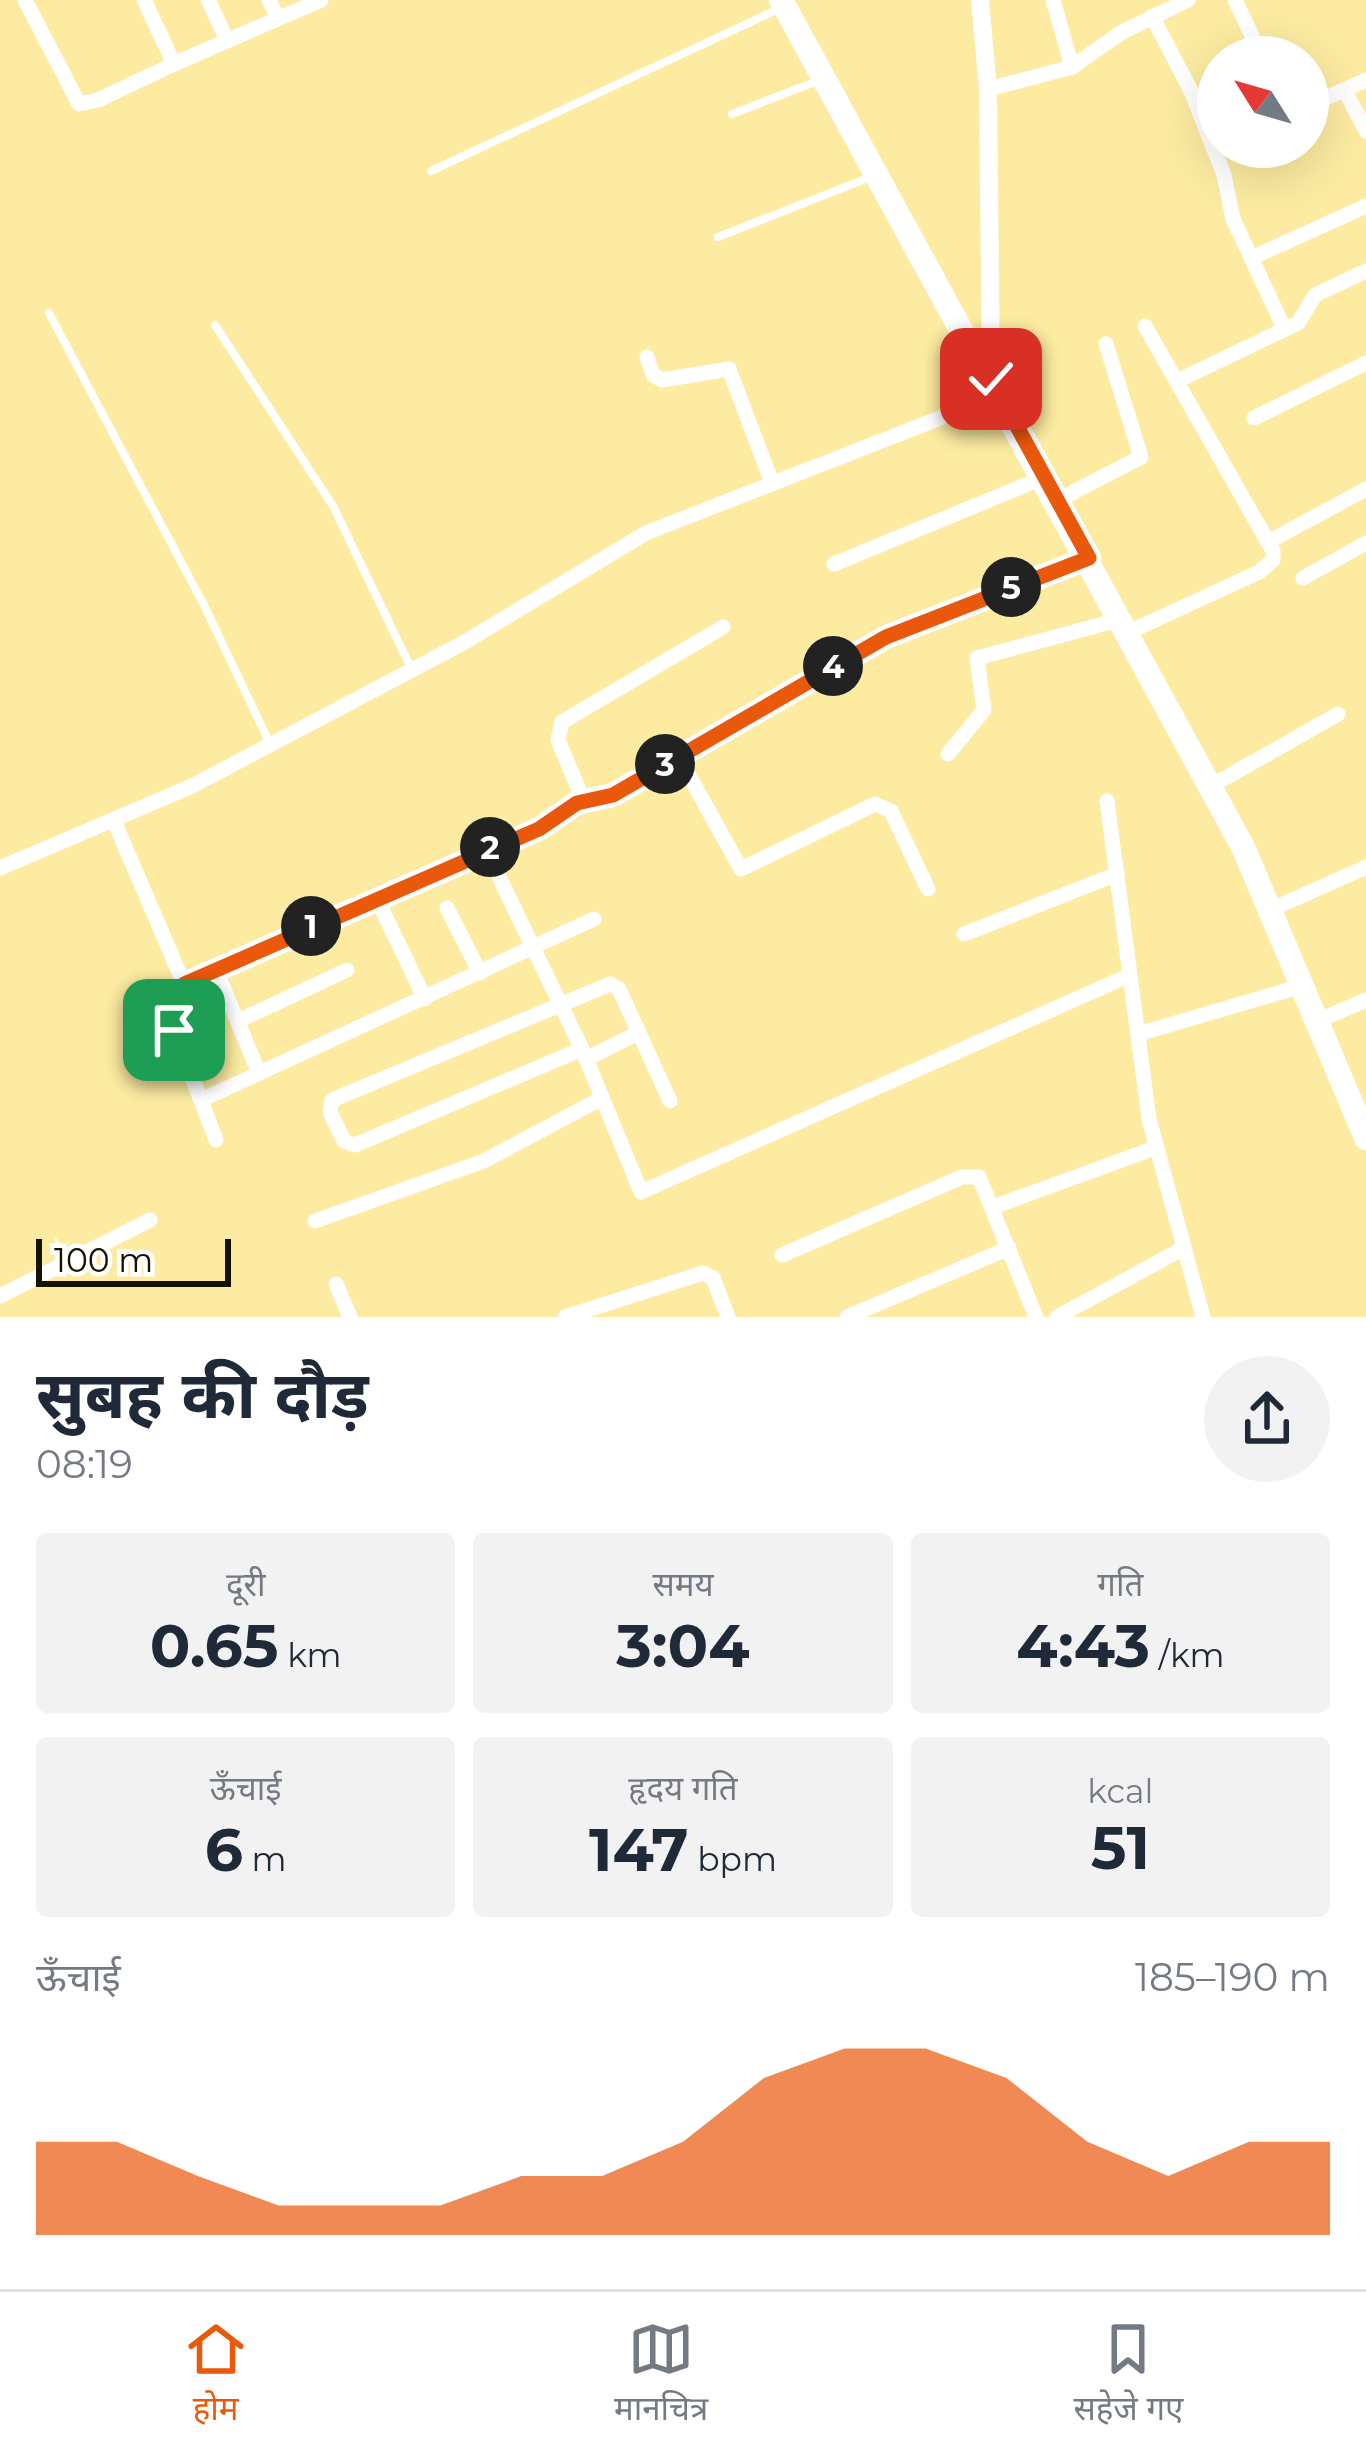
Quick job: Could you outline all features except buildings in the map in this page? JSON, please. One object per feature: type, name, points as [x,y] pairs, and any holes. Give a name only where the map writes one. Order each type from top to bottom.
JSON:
[{"type":"main road","points":[[783,3],[1211,787],[1317,1021],[1355,1082],[1366,1138]]},
{"type":"street","points":[[25,0],[79,104],[98,100],[321,0]]},
{"type":"street","points":[[144,0],[174,64]]},
{"type":"street","points":[[208,0],[227,40]]},
{"type":"street","points":[[269,0],[278,18]]},
{"type":"street","points":[[0,868],[114,821],[270,745],[412,670],[646,533],[995,387],[988,89],[980,0]]},
{"type":"street","points":[[1053,0],[1072,67]]},
{"type":"street","points":[[988,89],[1072,67],[1159,9],[1188,0]]},
{"type":"street","points":[[1235,0],[1252,36]]},
{"type":"street","points":[[1159,9],[1251,258],[1284,328]]},
{"type":"street","points":[[1329,97],[1366,80]]},
{"type":"street","points":[[1345,91],[1366,131]]},
{"type":"street","points":[[1251,258],[1366,206]]},
{"type":"street","points":[[1177,381],[1303,319],[1315,296],[1366,272]]},
{"type":"street","points":[[948,754],[984,710],[977,658],[1125,626],[1269,566],[1273,551],[1145,326]]},
{"type":"street","points":[[834,563],[1141,457],[1106,344]]},
{"type":"street","points":[[647,357],[653,375],[662,380],[729,369],[771,480]]},
{"type":"street","points":[[1254,418],[1366,363]]},
{"type":"street","points":[[1268,542],[1366,489]]},
{"type":"street","points":[[1304,578],[1366,544]]},
{"type":"street","points":[[184,984],[539,829],[577,803],[613,795],[886,637],[1089,558]]},
{"type":"street","points":[[577,803],[580,787],[558,740],[562,722],[723,627]]},
{"type":"street","points":[[1211,787],[1338,714]]},
{"type":"street","points":[[678,756],[741,869],[875,804],[891,811],[928,889]]},
{"type":"street","points":[[1107,801],[1155,1148],[1203,1317]]},
{"type":"street","points":[[114,821],[184,984],[191,1010],[174,1030],[216,1140]]},
{"type":"street","points":[[1270,910],[1366,866]]},
{"type":"street","points":[[964,934],[1117,874]]},
{"type":"street","points":[[500,879],[584,1054],[634,1186],[647,1192],[1130,976]]},
{"type":"street","points":[[376,897],[424,999]]},
{"type":"street","points":[[447,908],[480,973]]},
{"type":"street","points":[[201,1100],[595,919]]},
{"type":"street","points":[[216,970],[259,1073]]},
{"type":"street","points":[[238,1021],[347,970]]},
{"type":"street","points":[[638,1033],[355,1145],[344,1141],[330,1112],[332,1100],[560,1002],[615,985],[638,1033],[670,1101]]},
{"type":"street","points":[[1138,1034],[1302,986]]},
{"type":"street","points":[[1317,1021],[1366,1000]]},
{"type":"street","points":[[315,1220],[484,1161],[602,1098]]},
{"type":"street","points":[[993,1207],[1155,1148]]},
{"type":"street","points":[[782,1255],[971,1175],[983,1182],[1036,1317]]},
{"type":"street","points":[[0,1296],[149,1220]]},
{"type":"street","points":[[847,1317],[1009,1248]]},
{"type":"street","points":[[1057,1317],[1182,1250]]},
{"type":"street","points":[[565,1317],[704,1273],[712,1278],[728,1317]]},
{"type":"street","points":[[336,1284],[350,1317]]},
{"type":"lane","points":[[431,171],[783,3]]},
{"type":"lane","points":[[732,114],[824,78]]},
{"type":"lane","points":[[718,236],[878,174]]},
{"type":"lane","points":[[50,313],[206,607],[270,745]]},
{"type":"lane","points":[[215,326],[333,506],[412,670]]},
{"type":"route","points":[[174,1030],[179,1020],[190,1015],[184,984],[539,829],[577,803],[613,795],[886,637],[1089,558],[991,379]]}]
